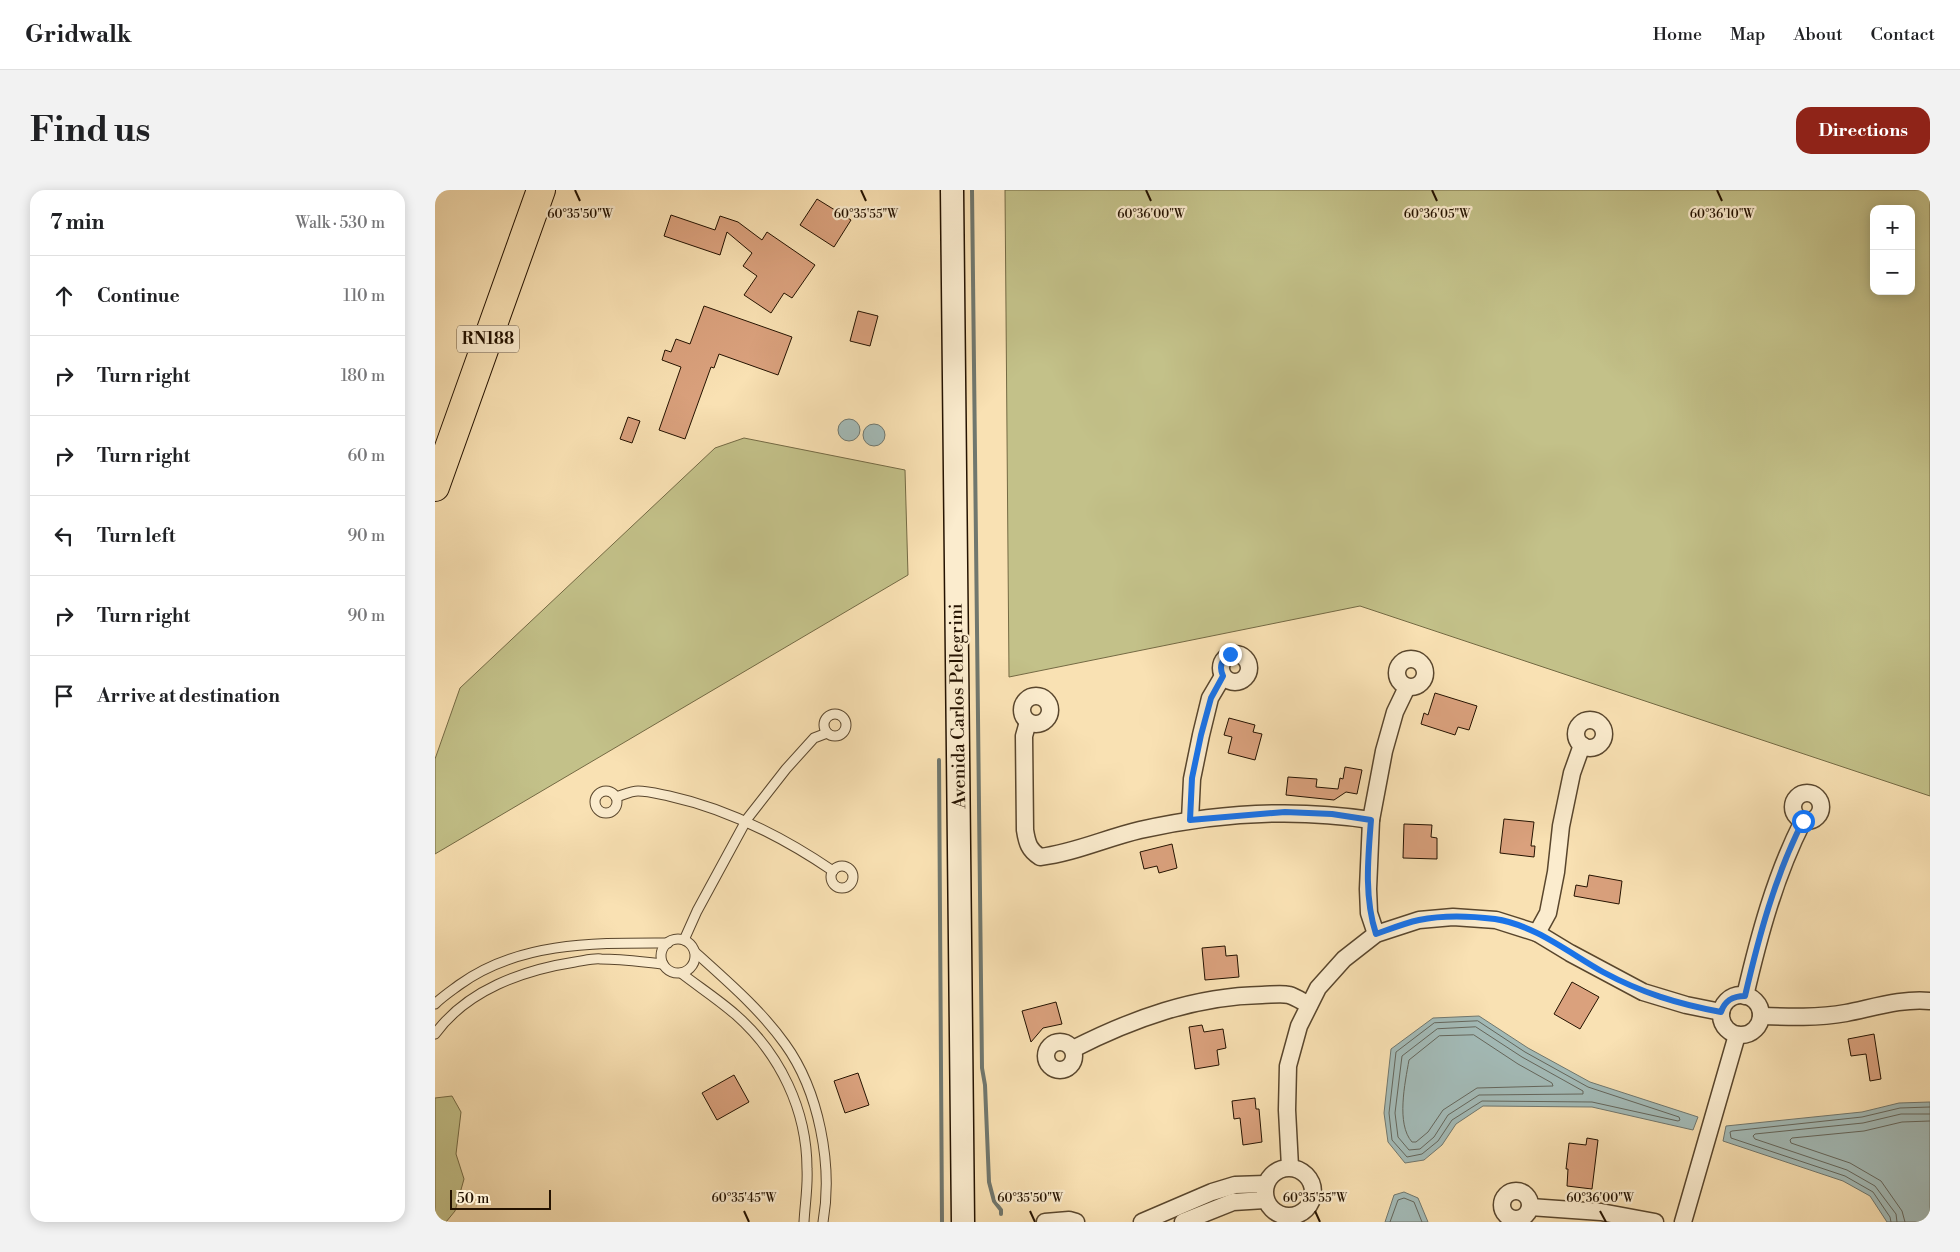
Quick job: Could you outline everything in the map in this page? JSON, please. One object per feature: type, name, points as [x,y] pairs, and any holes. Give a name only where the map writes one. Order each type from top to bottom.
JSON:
[{"type":"highway","name":"RN188","points":[[435,488],[541,190]]},
{"type":"main road","name":"Avenida Carlos Pellegrini","points":[[952,190],[963,1222]]},
{"type":"street","points":[[1190,820],[1192,778],[1201,735],[1211,698],[1223,676]]},
{"type":"street","points":[[1376,934],[1369,913],[1368,889],[1371,820],[1384,751],[1395,712],[1407,687]]},
{"type":"street","points":[[1028,722],[1024,736],[1025,830],[1027,843],[1032,852],[1040,858],[1140,830],[1190,820],[1285,812],[1332,814],[1371,820]]},
{"type":"street","points":[[1537,933],[1548,913],[1556,872],[1561,826],[1572,773],[1582,745]]},
{"type":"street","points":[[1745,996],[1761,930],[1794,839],[1803,821]]},
{"type":"street","points":[[1290,1167],[1287,1110],[1288,1066],[1299,1026],[1318,988],[1344,960],[1376,934],[1419,920],[1453,916],[1496,920],[1537,933],[1570,954],[1643,992],[1686,1005],[1721,1012]]},
{"type":"street","points":[[1073,1049],[1105,1032],[1141,1018],[1189,1004],[1240,995],[1288,995],[1309,1005]]},
{"type":"street","points":[[1745,996],[1756,1003],[1761,1016],[1756,1028],[1744,1035],[1737,1035],[1726,1029],[1721,1018],[1721,1012],[1727,1001],[1732,997],[1745,996]]},
{"type":"street","points":[[1761,1016],[1807,1017],[1845,1013],[1884,1005],[1930,1001]]},
{"type":"street","points":[[1683,1222],[1737,1035]]},
{"type":"street","points":[[1183,1222],[1233,1202],[1265,1192],[1275,1171],[1282,1168],[1290,1167],[1305,1173],[1313,1187],[1313,1195],[1305,1210],[1286,1219],[1275,1212],[1265,1192]]},
{"type":"street","points":[[1142,1222],[1212,1192],[1235,1186],[1265,1192]]},
{"type":"street","points":[[1530,1207],[1601,1212],[1655,1222]]},
{"type":"street","points":[[1045,1222],[1069,1220],[1076,1222]]},
{"type":"lane","points":[[684,940],[697,911],[745,822],[786,769],[814,738],[827,733]]},
{"type":"lane","points":[[616,798],[637,791],[651,792],[707,807],[745,822],[804,852],[833,871]]},
{"type":"lane","points":[[804,1222],[807,1168],[802,1118],[787,1079],[765,1047],[737,1015],[681,973],[670,972],[663,964],[662,952],[668,943],[673,940],[684,940],[689,943],[695,952],[759,1011],[786,1045],[807,1083],[821,1129],[825,1164],[823,1222]]},
{"type":"lane","points":[[435,1004],[477,973],[517,956],[558,946],[604,943],[668,943]]},
{"type":"lane","points":[[681,973],[691,968],[694,963],[695,952]]},
{"type":"lane","points":[[435,1034],[444,1022],[477,997],[508,978],[548,966],[600,958],[663,964]]},
{"type":"shaded area","points":[[1005,190],[1930,190],[1930,796],[1360,606],[1009,677]]},
{"type":"shaded area","points":[[744,438],[905,470],[908,575],[435,854],[435,759],[460,688],[715,448]]},
{"type":"shaded area","points":[[452,1096],[461,1112],[456,1154],[464,1179],[455,1211],[446,1222],[435,1222],[435,1098]]},
{"type":"water","points":[[849,419],[857,422],[860,430],[857,438],[849,441],[841,438],[838,430],[841,422]]},
{"type":"water","points":[[874,424],[882,427],[885,435],[882,443],[874,446],[866,443],[863,435],[866,427]]},
{"type":"water","points":[[1479,1016],[1528,1048],[1590,1082],[1698,1117],[1693,1130],[1592,1107],[1483,1106],[1456,1124],[1442,1145],[1424,1160],[1405,1163],[1388,1142],[1384,1113],[1391,1049],[1433,1018]]},
{"type":"water","points":[[1930,1102],[1930,1222],[1887,1222],[1870,1196],[1843,1181],[1723,1141],[1726,1126],[1862,1112],[1899,1103]]},
{"type":"water","points":[[1404,1192],[1418,1198],[1428,1222],[1385,1222],[1394,1195]]},
{"type":"building","points":[[817,199],[851,220],[834,247],[800,225]]},
{"type":"building","points":[[671,215],[715,230],[720,216],[738,222],[762,240],[767,232],[815,265],[792,298],[784,293],[771,313],[744,295],[757,276],[743,266],[752,253],[727,232],[720,255],[664,236]]},
{"type":"building","points":[[704,306],[792,337],[778,375],[719,354],[714,368],[711,367],[685,439],[659,430],[681,367],[662,360],[665,350],[671,352],[676,339],[690,344]]},
{"type":"building","points":[[858,311],[878,316],[870,346],[850,341]]},
{"type":"building","points":[[628,417],[640,421],[632,443],[620,439]]},
{"type":"building","points":[[1435,693],[1477,706],[1469,730],[1458,727],[1455,735],[1421,724],[1424,713],[1428,715]]},
{"type":"building","points":[[1229,718],[1255,725],[1253,732],[1262,734],[1255,760],[1228,753],[1232,737],[1224,735]]},
{"type":"building","points":[[1345,767],[1362,770],[1357,794],[1346,792],[1334,800],[1286,795],[1288,777],[1317,779],[1316,787],[1338,789],[1340,778],[1343,779]]},
{"type":"building","points":[[1504,819],[1534,822],[1531,846],[1535,846],[1534,857],[1500,853]]},
{"type":"building","points":[[1404,824],[1432,825],[1431,837],[1437,838],[1437,859],[1403,858]]},
{"type":"building","points":[[1172,844],[1177,868],[1159,873],[1157,866],[1144,869],[1140,852]]},
{"type":"building","points":[[1589,875],[1622,881],[1619,904],[1574,896],[1576,885],[1587,887]]},
{"type":"building","points":[[1225,946],[1226,956],[1237,955],[1239,977],[1205,980],[1202,948]]},
{"type":"building","points":[[1572,982],[1599,997],[1580,1029],[1554,1014]]},
{"type":"building","points":[[1056,1002],[1062,1024],[1043,1028],[1031,1042],[1022,1011]]},
{"type":"building","points":[[1202,1025],[1204,1032],[1223,1029],[1226,1048],[1217,1050],[1219,1065],[1195,1069],[1189,1027]]},
{"type":"building","points":[[1874,1034],[1881,1079],[1870,1081],[1866,1054],[1851,1056],[1848,1039]]},
{"type":"building","points":[[858,1073],[869,1105],[845,1113],[834,1081]]},
{"type":"building","points":[[734,1075],[749,1102],[717,1120],[702,1093]]},
{"type":"building","points":[[1255,1098],[1256,1109],[1259,1109],[1262,1142],[1243,1145],[1240,1118],[1234,1119],[1232,1101]]},
{"type":"building","points":[[1587,1138],[1598,1140],[1592,1189],[1567,1186],[1568,1169],[1566,1169],[1569,1143],[1586,1145]]},
{"type":"waterway","points":[[972,190],[982,1068],[985,1085],[989,1182],[994,1201],[1001,1210],[1001,1214]]},
{"type":"waterway","points":[[939,760],[942,1222]]},
{"type":"route","points":[[1230,654],[1226,656],[1221,664],[1223,676],[1211,698],[1201,735],[1192,778],[1190,820],[1285,812],[1332,814],[1371,820],[1368,889],[1369,913],[1376,934],[1419,920],[1453,916],[1496,920],[1537,933],[1570,954],[1643,992],[1686,1005],[1721,1012],[1723,1006],[1732,997],[1745,996],[1761,930],[1794,839],[1803,821]]}]
